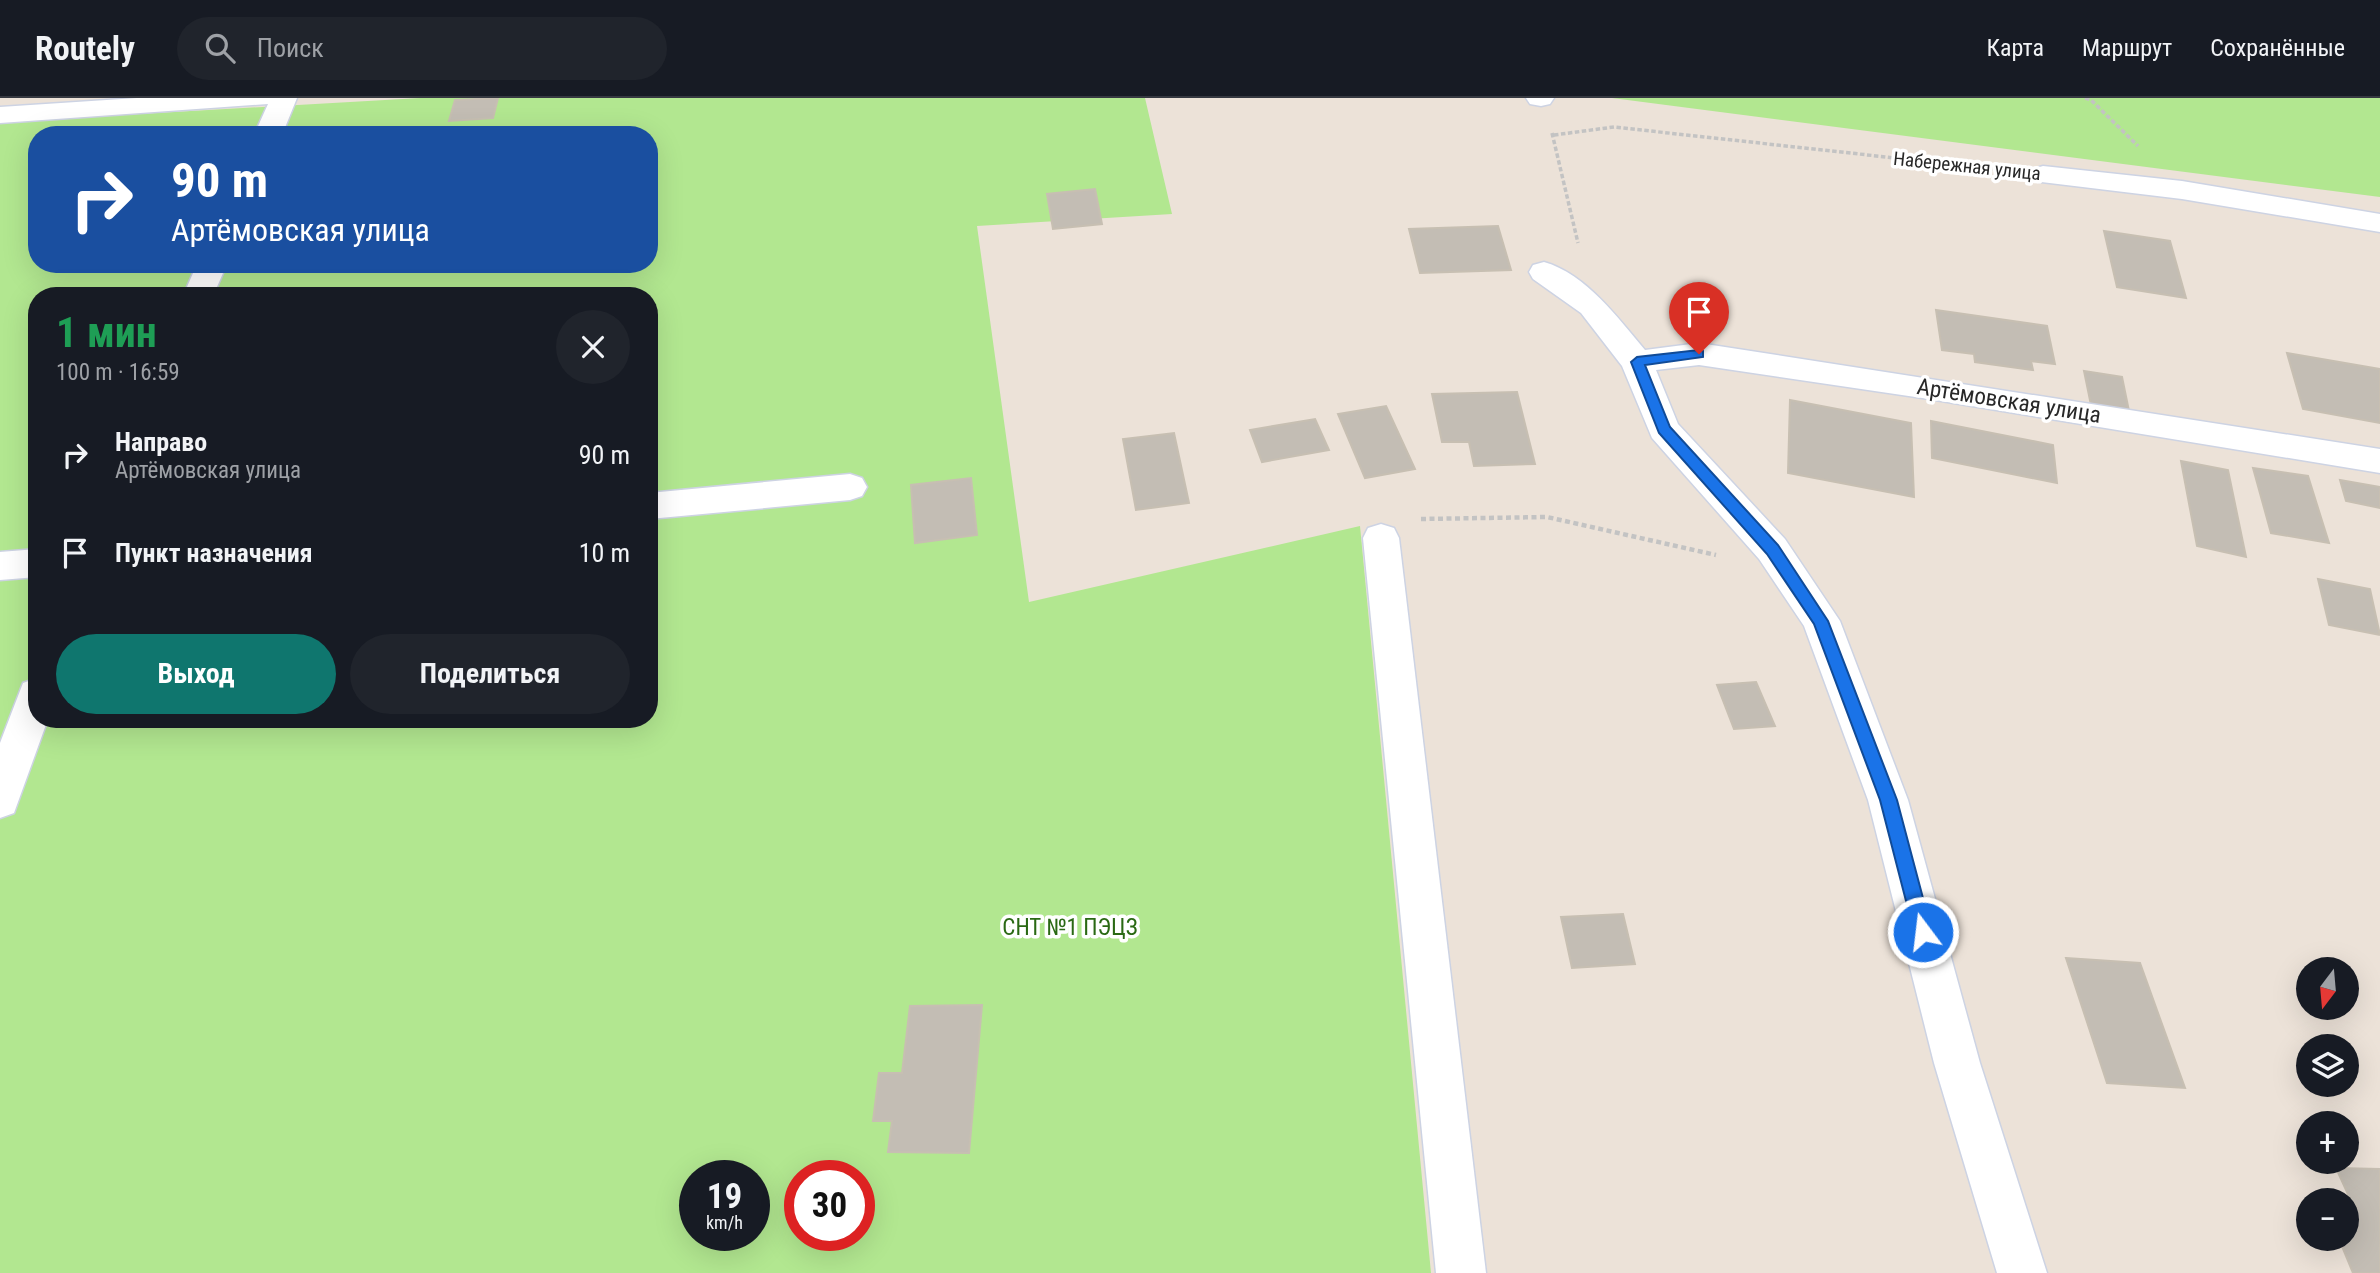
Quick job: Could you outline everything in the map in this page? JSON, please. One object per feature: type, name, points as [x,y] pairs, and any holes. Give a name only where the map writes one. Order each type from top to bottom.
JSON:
[{"type":"street","points":[[0,114],[261,98]]},
{"type":"street","points":[[272,126],[284,98]]},
{"type":"street","name":"Набережная улица","points":[[2043,174],[2182,190],[2380,223]]},
{"type":"street","points":[[1544,272],[1592,306],[1637,362],[1664,430],[1772,550],[1821,621],[1888,800],[1957,1063],[2022,1273]]},
{"type":"street","name":"Артёмовская улица","points":[[1637,362],[1699,354],[1929,388],[2380,461]]},
{"type":"street","points":[[658,505],[850,487]]},
{"type":"street","points":[[1381,538],[1461,1273]]},
{"type":"street","points":[[0,566],[28,564]]},
{"type":"street","points":[[0,800],[28,720]]},
{"type":"path","points":[[1540,98],[1552,135],[1592,306]]},
{"type":"path","points":[[2085,98],[2091,100],[2182,190]]},
{"type":"path","name":"Набережная улица","points":[[1552,135],[1614,127],[2043,174]]},
{"type":"path","points":[[1381,538],[1397,519],[1547,517],[1719,556],[1772,550]]},
{"type":"green space","name":"СНТ №1 ПЭЦЗ","points":[[420,98],[1145,98],[1172,214],[977,226],[1029,602],[1360,526],[1431,1273],[0,1273],[0,122]]},
{"type":"green space","points":[[1612,98],[2380,98],[2380,197]]},
{"type":"building","points":[[498,98],[493,118],[449,121],[455,100]]},
{"type":"building","points":[[1095,189],[1102,224],[1053,229],[1047,194]]},
{"type":"building","points":[[1498,226],[1511,270],[1420,273],[1409,229]]},
{"type":"building","points":[[2104,231],[2170,241],[2186,298],[2117,287]]},
{"type":"building","points":[[1936,310],[2047,326],[2055,364],[2031,361],[2033,370],[1975,362],[1974,354],[1942,350]]},
{"type":"building","points":[[2287,353],[2380,369],[2380,423],[2303,409]]},
{"type":"building","points":[[2084,371],[2122,377],[2129,411],[2091,405]]},
{"type":"building","points":[[1517,392],[1535,464],[1474,466],[1469,442],[1442,442],[1432,394]]},
{"type":"building","points":[[1790,400],[1911,423],[1914,497],[1788,473]]},
{"type":"building","points":[[1386,406],[1415,469],[1365,478],[1338,414]]},
{"type":"building","points":[[1315,419],[1329,450],[1262,462],[1250,430]]},
{"type":"building","points":[[1931,421],[2053,445],[2057,483],[1932,458]]},
{"type":"building","points":[[1174,433],[1189,503],[1136,510],[1123,439]]},
{"type":"building","points":[[2181,461],[2228,470],[2246,557],[2197,546]]},
{"type":"building","points":[[2253,468],[2308,476],[2329,543],[2271,533]]},
{"type":"building","points":[[971,478],[977,535],[915,543],[911,485]]},
{"type":"building","points":[[2340,480],[2380,487],[2380,508],[2346,501]]},
{"type":"building","points":[[2318,579],[2370,589],[2380,635],[2329,625]]},
{"type":"building","points":[[1756,682],[1775,726],[1734,729],[1717,685]]},
{"type":"building","points":[[1623,914],[1635,964],[1572,968],[1561,917]]},
{"type":"building","points":[[2066,958],[2140,963],[2185,1088],[2107,1083]]},
{"type":"building","points":[[982,1005],[969,1153],[888,1152],[892,1121],[873,1121],[879,1073],[902,1073],[910,1006]]},
{"type":"building","points":[[2359,1169],[2380,1169],[2380,1273],[2353,1273],[2344,1251],[2359,1251],[2359,1188],[2345,1188],[2339,1174],[2359,1174]]},
{"type":"route","points":[[1699,354],[1637,362],[1664,430],[1772,550],[1821,621],[1888,800],[1923,932]]}]
